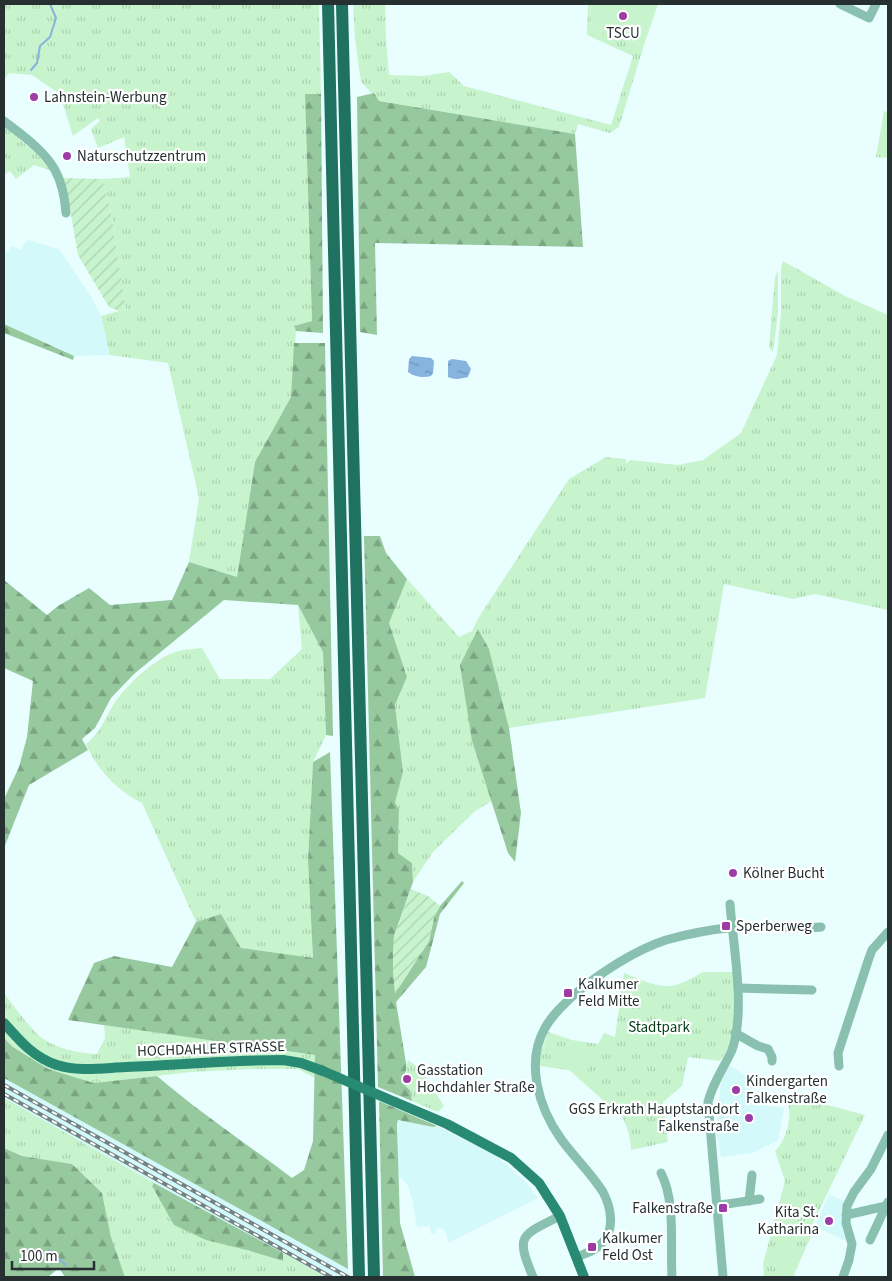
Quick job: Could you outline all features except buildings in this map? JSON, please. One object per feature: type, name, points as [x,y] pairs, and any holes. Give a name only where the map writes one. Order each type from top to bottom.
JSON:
[{"type":"highway","points":[[328,4],[359,1277]]},
{"type":"highway","points":[[342,4],[374,1277]]},
{"type":"main road","name":"HOCHDAHLER STRASSE","points":[[4,1022],[20,1041],[36,1055],[70,1068],[148,1067],[283,1060],[302,1063],[323,1071],[447,1124],[511,1158],[539,1183],[560,1216],[584,1277]]},
{"type":"street","points":[[840,4],[869,18],[876,4]]},
{"type":"street","points":[[4,121],[37,147],[55,171],[64,196],[66,213]]},
{"type":"street","points":[[723,1277],[708,1102],[711,1089],[732,1050],[735,1033],[738,988],[730,904]]},
{"type":"street","points":[[577,1258],[598,1247],[604,1241],[609,1233],[610,1216],[604,1194],[560,1138],[543,1107],[538,1088],[536,1067],[538,1043],[554,1014],[590,982],[644,949],[677,938],[732,929],[820,927]]},
{"type":"street","points":[[839,1066],[838,1053],[869,958],[872,950],[888,932]]},
{"type":"street","points":[[738,988],[812,990]]},
{"type":"street","points":[[735,1033],[768,1050],[772,1057],[772,1062]]},
{"type":"street","points":[[843,1277],[852,1244],[846,1215],[847,1206],[871,1169],[888,1136]]},
{"type":"street","points":[[661,1172],[666,1183],[670,1218],[672,1277]]},
{"type":"street","points":[[749,1201],[752,1175]]},
{"type":"street","points":[[717,1206],[760,1200]]},
{"type":"street","points":[[846,1215],[887,1204]]},
{"type":"street","points":[[870,1240],[887,1204]]},
{"type":"street","points":[[533,1277],[522,1247],[525,1237],[531,1231],[560,1216]]},
{"type":"shaded area","points":[[27,240],[59,249],[92,298],[101,316],[110,355],[74,356],[4,324],[4,252],[8,251],[12,246],[21,250]]},
{"type":"shaded area","name":"GGS Erkrath Hauptstandort Falkenstraße","points":[[730,1065],[753,1081],[750,1103],[784,1108],[778,1140],[753,1153],[721,1157],[716,1129],[721,1082]]},
{"type":"shaded area","points":[[4,1078],[348,1269],[348,1277],[326,1277],[4,1098]]},
{"type":"shaded area","points":[[398,1120],[433,1127],[437,1126],[494,1154],[527,1183],[538,1198],[448,1243],[446,1232],[443,1229],[436,1229],[435,1234],[431,1234],[430,1226],[417,1227],[408,1186],[398,1174]]},
{"type":"shaded area","name":"Kita St. Katharina","points":[[829,1194],[844,1201],[841,1216],[842,1227],[847,1241],[815,1227]]},
{"type":"green space","points":[[4,4],[319,4],[321,94],[305,94],[312,321],[294,327],[296,331],[291,397],[255,462],[237,577],[189,562],[199,498],[168,363],[110,355],[101,316],[126,309],[110,207],[102,179],[130,177],[124,137],[98,148],[91,129],[100,121],[98,118],[73,136],[60,94],[32,75],[9,73],[4,78]]},
{"type":"green space","points":[[353,4],[385,4],[389,75],[423,76],[449,72],[464,86],[611,125],[633,56],[587,35],[588,4],[590,4],[592,29],[644,45],[619,127],[610,133],[578,124],[575,134],[379,101],[361,82],[355,39]]},
{"type":"green space","name":"TSCU","points":[[590,4],[658,4],[644,45],[592,29]]},
{"type":"green space","points":[[374,93],[379,101],[575,134],[583,247],[375,243],[377,335],[360,332],[357,97]]},
{"type":"green space","points":[[305,94],[321,94],[323,333],[296,331],[294,326],[312,321]]},
{"type":"green space","points":[[884,111],[888,112],[888,158],[876,157]]},
{"type":"green space","points":[[4,122],[21,137],[20,140],[33,150],[52,171],[34,165],[16,179],[10,171],[4,175]]},
{"type":"green space","points":[[62,178],[102,179],[110,207],[126,309],[119,311],[109,307],[78,255],[70,209]]},
{"type":"green space","points":[[783,261],[845,296],[888,315],[888,610],[815,594],[793,599],[724,584],[705,698],[509,728],[489,649],[478,629],[472,741],[492,801],[475,811],[433,852],[413,882],[412,863],[398,853],[399,809],[395,803],[403,772],[395,705],[407,677],[389,623],[407,579],[459,637],[472,631],[479,617],[569,479],[606,457],[626,459],[626,464],[630,460],[678,465],[703,460],[741,433],[777,355],[781,312],[781,268]]},
{"type":"green space","points":[[778,271],[778,312],[773,352],[769,347],[775,277]]},
{"type":"green space","points":[[4,324],[74,356],[73,360],[4,333]]},
{"type":"green space","points":[[294,343],[325,343],[333,736],[326,735],[323,652],[298,605],[224,600],[134,674],[111,698],[95,728],[82,739],[88,750],[29,785],[4,848],[4,799],[19,767],[27,737],[33,681],[4,668],[4,580],[47,615],[58,606],[89,588],[110,605],[172,600],[189,562],[237,577],[255,462],[291,397]]},
{"type":"green space","points":[[364,536],[380,536],[386,553],[407,579],[389,623],[407,677],[395,705],[403,772],[395,803],[399,809],[398,853],[412,863],[413,882],[394,936],[393,966],[395,993],[429,941],[434,917],[440,906],[462,881],[464,883],[440,914],[426,967],[396,1002],[406,1063],[406,1070],[401,1082],[410,1090],[412,1101],[378,1087]]},
{"type":"green space","points":[[298,605],[323,652],[326,735],[313,762],[308,860],[313,959],[241,948],[221,914],[196,922],[142,803],[116,786],[96,762],[86,744],[98,732],[117,699],[132,682],[141,673],[170,654],[182,650],[202,648],[220,679],[270,679],[302,649]]},
{"type":"green space","points":[[478,629],[489,649],[509,728],[521,813],[515,862],[508,853],[472,741],[460,665]]},
{"type":"green space","points":[[330,752],[348,1269],[4,1078],[4,1038],[13,1047],[48,1069],[94,1083],[157,1076],[207,1116],[292,1178],[304,1170],[313,1141],[315,1055],[68,1020],[94,963],[114,956],[172,967],[196,922],[221,914],[241,948],[313,958],[308,860],[313,762]]},
{"type":"green space","points":[[411,889],[428,896],[440,906],[434,917],[429,941],[395,994],[393,967],[394,936]]},
{"type":"green space","name":"Stadtpark","points":[[703,972],[733,972],[734,1018],[730,1041],[726,1051],[720,1061],[688,1057],[682,1086],[663,1102],[668,1142],[631,1150],[626,1126],[617,1108],[603,1101],[569,1070],[540,1066],[540,1055],[548,1032],[572,1040],[598,1044],[604,1033],[615,1037],[624,973],[652,984],[670,986]]},
{"type":"green space","points":[[4,993],[22,1017],[42,1038],[68,1050],[97,1054],[105,1038],[104,1025],[315,1055],[315,1078],[298,1069],[250,1069],[191,1072],[94,1083],[48,1069],[13,1047],[4,1038]]},
{"type":"green space","points":[[556,1050],[590,1054],[588,1072],[554,1067]]},
{"type":"green space","points":[[408,1060],[421,1070],[444,1106],[438,1112],[412,1101],[410,1090],[401,1082]]},
{"type":"green space","points":[[786,1094],[865,1115],[813,1223],[813,1232],[793,1277],[764,1277],[763,1264],[785,1181],[775,1151],[784,1139],[788,1124],[789,1109]]},
{"type":"green space","points":[[4,1098],[154,1183],[152,1186],[247,1250],[282,1261],[283,1253],[326,1277],[125,1277],[111,1237],[102,1193],[72,1164],[22,1156],[4,1148]]},
{"type":"green space","points":[[379,1101],[437,1126],[433,1127],[398,1120],[397,1124],[400,1223],[415,1277],[383,1277]]},
{"type":"green space","points":[[4,1148],[22,1156],[72,1164],[102,1193],[111,1237],[125,1277],[65,1277],[59,1268],[48,1277],[4,1277]]},
{"type":"green space","points":[[154,1183],[283,1253],[283,1261],[206,1240],[174,1225],[152,1186]]},
{"type":"green space","points":[[782,1251],[794,1254],[788,1277],[775,1277]]},
{"type":"water","points":[[412,356],[431,358],[434,361],[431,376],[419,377],[408,372],[409,359]]},
{"type":"water","points":[[452,359],[466,361],[471,369],[468,377],[453,379],[448,377],[448,361]]},
{"type":"waterway","points":[[31,70],[37,63],[40,46],[50,37],[56,18],[50,4]]},
{"type":"waterway","points":[[49,1250],[66,1265]]},
{"type":"railway","points":[[4,1085],[348,1277]]},
{"type":"railway","points":[[4,1094],[331,1277]]},
{"type":"place","name":"TSCU","points":[[623,16]]},
{"type":"place","name":"Lahnstein-Werbung","points":[[34,97]]},
{"type":"place","name":"Naturschutzzentrum","points":[[67,156]]},
{"type":"place","name":"Kölner Bucht","points":[[733,873]]},
{"type":"place","name":"Sperberweg","points":[[726,926]]},
{"type":"place","name":"Kalkumer Feld Mitte","points":[[568,993]]},
{"type":"place","name":"Gasstation Hochdahler Straße","points":[[407,1079]]},
{"type":"place","name":"Kindergarten Falkenstraße","points":[[736,1090]]},
{"type":"place","name":"GGS Erkrath Hauptstandort Falkenstraße","points":[[749,1118]]},
{"type":"place","name":"Falkenstraße","points":[[723,1208]]},
{"type":"place","name":"Kita St. Katharina","points":[[829,1221]]},
{"type":"place","name":"Kalkumer Feld Ost","points":[[592,1247]]}]
